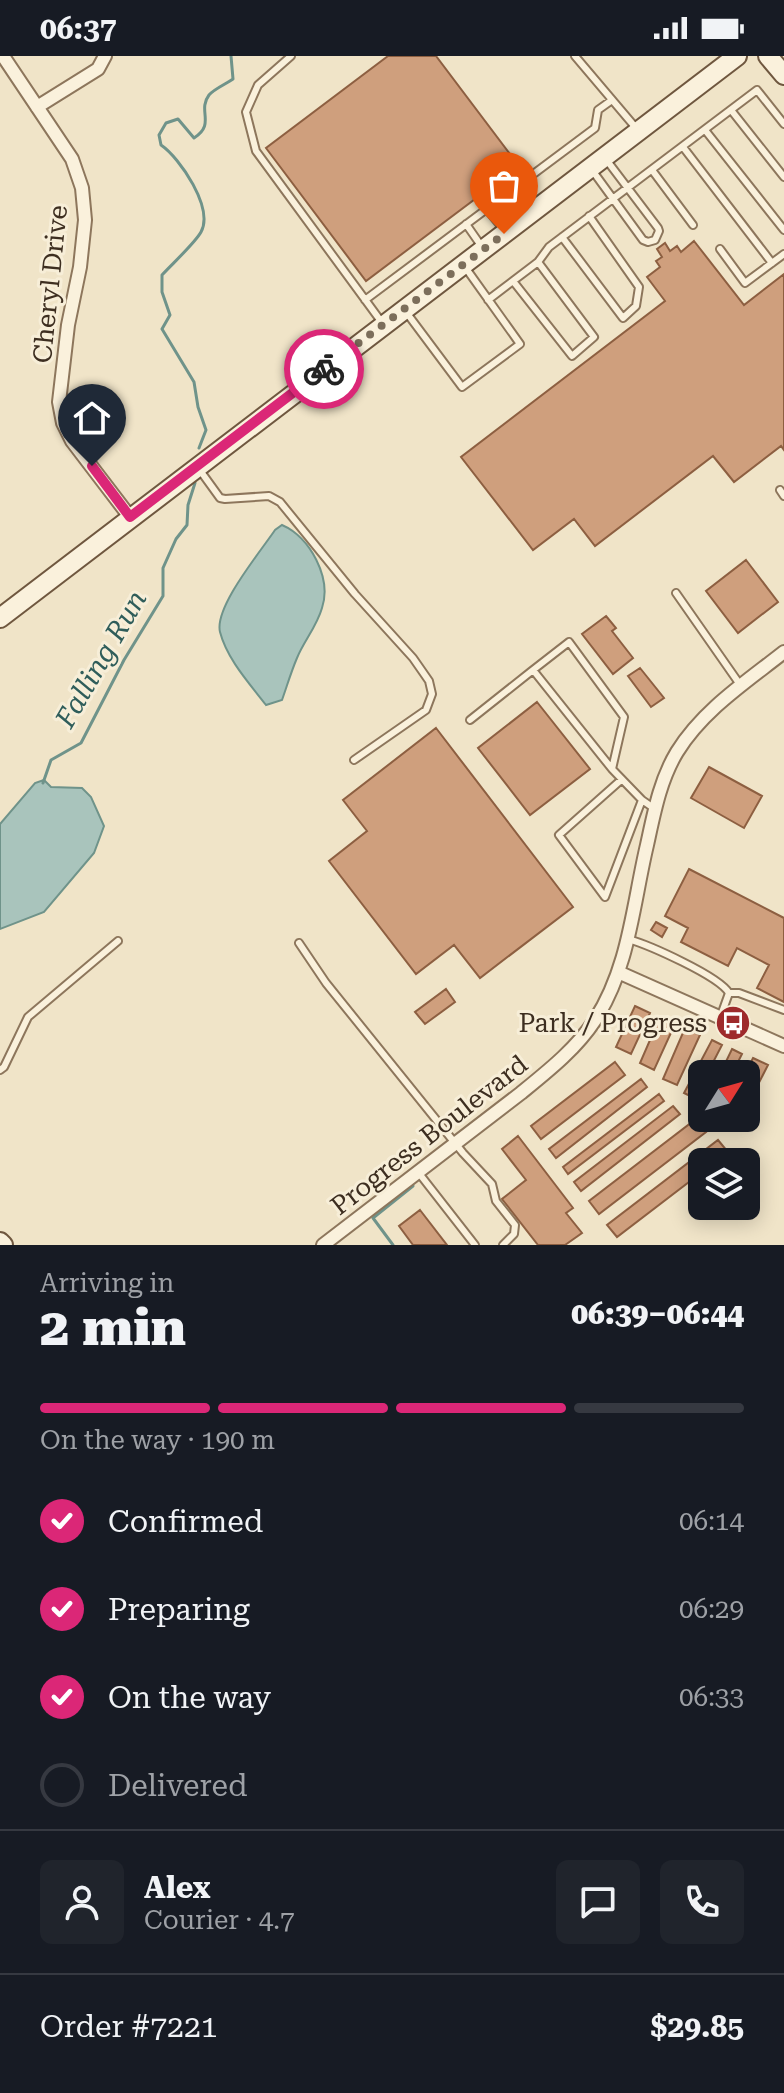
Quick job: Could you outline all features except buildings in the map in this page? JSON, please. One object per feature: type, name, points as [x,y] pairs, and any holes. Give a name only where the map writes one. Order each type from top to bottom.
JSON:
[{"type":"street","name":"Cheryl Drive","points":[[3,56],[72,159],[82,188],[85,220],[80,267],[68,325],[59,402],[63,423],[72,441],[130,517]]},
{"type":"street","points":[[37,107],[98,69],[105,56]]},
{"type":"street","points":[[0,618],[737,56]]},
{"type":"street","points":[[768,56],[784,75]]},
{"type":"street","name":"Progress Boulevard","points":[[323,1245],[539,1079],[572,1048],[594,1021],[618,972],[655,809],[678,751],[700,723],[784,652]]},
{"type":"street","points":[[618,972],[784,1046]]},
{"type":"lane","points":[[291,56],[258,85],[246,112],[256,151],[383,325]]},
{"type":"lane","points":[[575,56],[638,131]]},
{"type":"lane","points":[[488,300],[538,262],[549,247],[757,90],[784,124]]},
{"type":"lane","points":[[365,300],[595,128],[598,110],[612,100]]},
{"type":"lane","points":[[731,110],[784,177]]},
{"type":"lane","points":[[705,130],[784,230]]},
{"type":"lane","points":[[683,147],[772,263]]},
{"type":"lane","points":[[597,162],[628,188],[658,228],[655,240],[643,240],[613,198],[597,162]]},
{"type":"lane","points":[[652,170],[693,225]]},
{"type":"lane","points":[[487,209],[505,231]]},
{"type":"lane","points":[[562,237],[623,318],[639,300],[637,281],[589,216]]},
{"type":"lane","points":[[466,224],[483,249]]},
{"type":"lane","points":[[720,249],[745,283],[784,254]]},
{"type":"lane","points":[[513,281],[572,356],[594,337],[538,262]]},
{"type":"lane","points":[[404,309],[462,387],[520,344],[463,265]]},
{"type":"lane","points":[[196,466],[220,498],[269,496],[280,502],[355,594],[413,658],[429,681],[432,694],[426,710],[354,760]]},
{"type":"lane","points":[[676,593],[741,686]]},
{"type":"lane","points":[[470,720],[569,642],[624,717],[612,769]]},
{"type":"lane","points":[[533,670],[621,780],[655,809]]},
{"type":"lane","points":[[621,780],[559,835],[605,897],[642,800]]},
{"type":"lane","points":[[627,938],[653,946],[716,980],[729,993],[739,993],[784,1010]]},
{"type":"lane","points":[[0,1070],[28,1017],[118,941]]},
{"type":"lane","points":[[299,943],[326,983],[492,1184],[496,1201],[515,1225],[514,1234],[503,1245]]},
{"type":"lane","points":[[720,1018],[729,993]]},
{"type":"lane","points":[[418,1172],[475,1245]]},
{"type":"water","points":[[282,525],[310,549],[321,572],[324,596],[320,615],[297,658],[282,700],[266,705],[228,652],[220,632],[220,621],[240,580],[275,530]]},
{"type":"water","points":[[44,780],[51,787],[82,788],[91,797],[104,826],[94,853],[44,912],[0,929],[0,824],[35,783]]},
{"type":"waterway","name":"Falling Run","points":[[199,448],[206,430],[194,382],[162,329],[170,315],[162,292],[162,275],[201,232],[203,210],[193,184],[161,145],[159,135],[166,123],[178,119],[194,138],[200,133],[204,128],[209,95],[233,79],[231,56]]},
{"type":"waterway","name":"Falling Run","points":[[43,783],[51,760],[81,743],[124,660],[163,596],[163,568],[176,539],[187,525],[188,505],[195,483]]},
{"type":"waterway","points":[[393,1245],[373,1218],[413,1186]]},
{"type":"way so far","points":[[324,369],[504,234]]},
{"type":"place","name":"Park / Progress","points":[[733,1023]]},
{"type":"route","points":[[92,466],[130,517],[324,369]]}]
